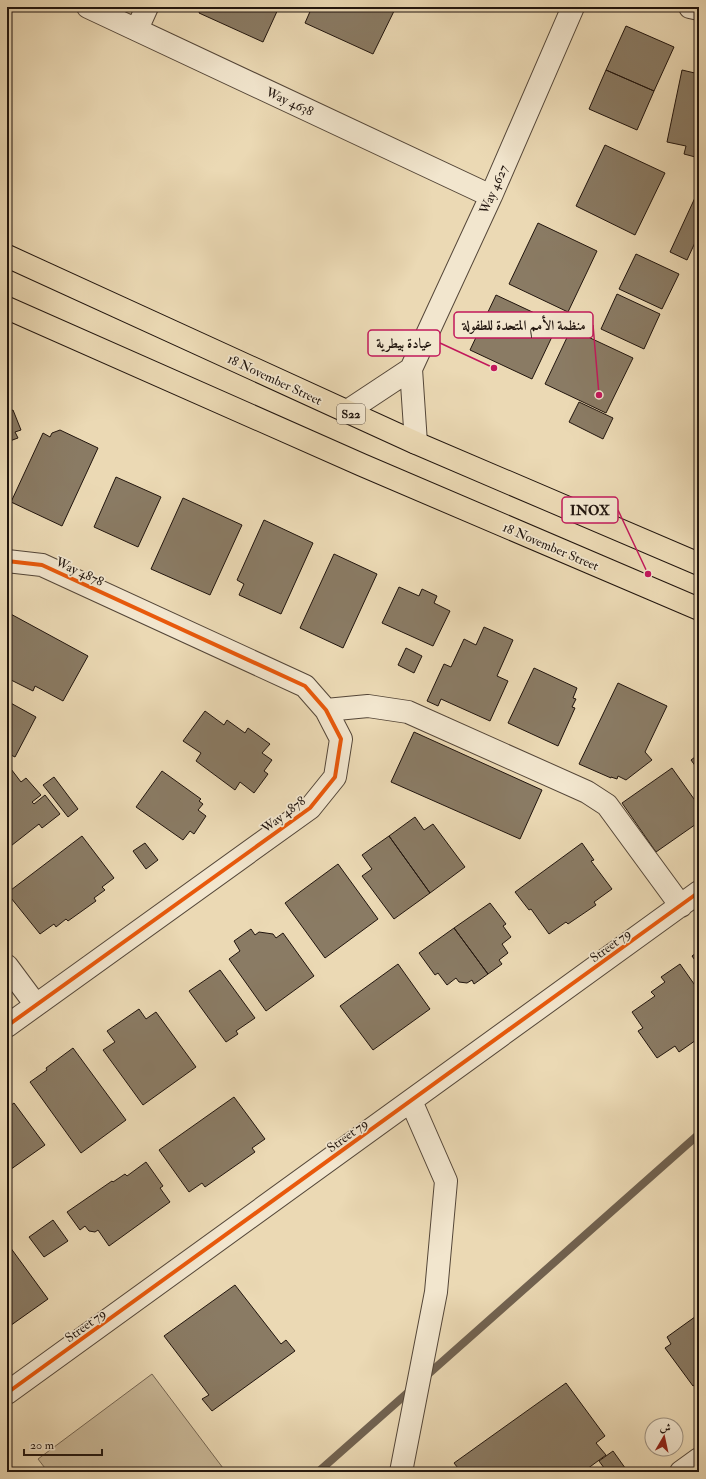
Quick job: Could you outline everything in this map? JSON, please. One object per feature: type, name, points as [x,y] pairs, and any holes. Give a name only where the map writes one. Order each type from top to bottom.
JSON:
[{"type":"main road","name":"18 November Street","points":[[7,256],[346,412],[699,564]]},
{"type":"main road","name":"18 November Street","points":[[7,308],[369,469],[699,609]]},
{"type":"street","name":"Way 4638","points":[[88,7],[491,196]]},
{"type":"street","points":[[137,29],[147,7]]},
{"type":"street","name":"Way 4627","points":[[416,443],[411,370],[491,196],[573,7]]},
{"type":"street","points":[[690,7],[699,9]]},
{"type":"street","points":[[346,412],[411,370]]},
{"type":"street","name":"Way 4878","points":[[7,561],[42,565],[305,686],[326,710],[341,739],[335,777],[310,808],[7,1026]]},
{"type":"street","points":[[326,710],[368,706],[408,712],[587,792],[607,806],[681,906]]},
{"type":"street","name":"Street 79","points":[[7,1393],[699,892]]},
{"type":"street","points":[[7,966],[36,1005]]},
{"type":"street","points":[[402,1472],[436,1292],[446,1181],[410,1101]]},
{"type":"street","points":[[681,1472],[699,1460]]},
{"type":"shaded area","points":[[152,1374],[226,1472],[48,1472],[38,1459]]},
{"type":"building","points":[[201,7],[279,7],[263,42],[199,13]]},
{"type":"building","points":[[312,7],[396,7],[373,54],[305,23]]},
{"type":"building","points":[[626,26],[674,47],[654,91],[606,70]]},
{"type":"building","points":[[606,70],[654,91],[637,130],[589,109]]},
{"type":"building","points":[[682,70],[699,74],[699,158],[684,154],[686,146],[667,142]]},
{"type":"building","points":[[605,145],[665,173],[635,235],[576,206]]},
{"type":"building","points":[[699,189],[699,234],[687,260],[670,252]]},
{"type":"building","points":[[538,223],[597,251],[568,312],[509,284]]},
{"type":"building","points":[[636,254],[679,274],[662,309],[619,289]]},
{"type":"building","points":[[617,294],[660,314],[644,349],[601,329]]},
{"type":"building","points":[[496,295],[558,324],[532,379],[470,350]]},
{"type":"building","points":[[571,329],[633,358],[606,413],[545,384]]},
{"type":"building","points":[[579,402],[613,418],[603,439],[569,422]]},
{"type":"building","points":[[13,410],[21,430],[15,432],[18,438],[7,442],[7,412]]},
{"type":"building","points":[[60,430],[98,448],[62,526],[11,502],[43,433],[50,437],[52,433]]},
{"type":"building","points":[[116,477],[161,497],[138,547],[94,527]]},
{"type":"building","points":[[183,498],[242,525],[210,595],[151,569]]},
{"type":"building","points":[[264,520],[313,543],[281,614],[239,595],[244,584],[237,580]]},
{"type":"building","points":[[334,554],[377,574],[343,648],[300,628]]},
{"type":"building","points":[[399,587],[419,596],[422,589],[437,596],[434,603],[450,611],[433,646],[382,623]]},
{"type":"building","points":[[7,612],[88,656],[63,701],[35,686],[33,691],[7,678]]},
{"type":"building","points":[[484,627],[513,640],[497,676],[508,681],[490,721],[441,699],[438,706],[427,701],[444,664],[451,667],[464,639],[476,645]]},
{"type":"building","points":[[406,648],[422,656],[414,673],[398,665]]},
{"type":"building","points":[[534,668],[577,688],[573,698],[576,699],[572,707],[575,708],[558,746],[508,723]]},
{"type":"building","points":[[618,683],[667,706],[645,752],[652,760],[626,780],[618,776],[617,779],[611,778],[579,764]]},
{"type":"building","points":[[7,701],[36,717],[15,757],[7,753]]},
{"type":"building","points":[[205,711],[224,725],[227,720],[245,733],[248,728],[270,744],[262,753],[272,760],[264,771],[268,774],[254,793],[240,782],[235,790],[196,761],[201,753],[183,741]]},
{"type":"building","points":[[414,732],[542,790],[520,839],[391,782]]},
{"type":"building","points":[[699,754],[699,771],[691,760]]},
{"type":"building","points":[[672,768],[699,806],[699,822],[656,852],[622,803]]},
{"type":"building","points":[[11,769],[21,782],[26,778],[41,795],[32,802],[34,804],[45,795],[60,814],[42,828],[39,824],[7,849],[7,772]]},
{"type":"building","points":[[162,771],[201,799],[199,801],[203,804],[198,810],[206,816],[194,834],[190,831],[183,840],[136,807]]},
{"type":"building","points":[[54,777],[78,809],[68,817],[43,785]]},
{"type":"building","points":[[415,817],[424,830],[433,824],[465,867],[430,893],[389,836]]},
{"type":"building","points":[[82,836],[114,878],[102,887],[105,890],[94,898],[96,901],[68,921],[66,919],[56,927],[54,924],[40,934],[7,893]]},
{"type":"building","points":[[389,836],[430,893],[394,919],[362,876],[372,869],[362,855]]},
{"type":"building","points":[[145,843],[158,860],[146,869],[133,851]]},
{"type":"building","points":[[582,843],[594,860],[591,861],[612,889],[594,902],[596,905],[568,924],[566,922],[549,934],[531,909],[529,910],[515,892]]},
{"type":"building","points":[[338,864],[378,919],[325,958],[285,903]]},
{"type":"building","points":[[490,903],[506,924],[503,926],[511,937],[502,944],[508,953],[499,960],[502,964],[488,974],[454,928]]},
{"type":"building","points":[[454,928],[488,974],[474,984],[472,980],[467,983],[459,982],[456,978],[447,985],[438,973],[435,975],[419,953]]},
{"type":"building","points":[[251,929],[255,935],[259,932],[273,934],[276,938],[283,933],[314,976],[266,1011],[229,959],[240,951],[234,941]]},
{"type":"building","points":[[699,951],[699,966],[692,956]]},
{"type":"building","points":[[398,964],[430,1009],[373,1050],[340,1006]]},
{"type":"building","points":[[680,964],[699,991],[699,1038],[679,1052],[675,1046],[657,1058],[638,1031],[643,1028],[632,1012],[655,996],[651,992],[665,982],[661,977]]},
{"type":"building","points":[[220,970],[255,1018],[236,1031],[238,1034],[226,1042],[189,991]]},
{"type":"building","points":[[139,1009],[146,1019],[156,1012],[196,1067],[143,1105],[103,1050],[115,1042],[107,1031]]},
{"type":"building","points":[[73,1048],[126,1120],[81,1153],[30,1082]]},
{"type":"building","points":[[234,1097],[265,1139],[252,1148],[255,1152],[205,1187],[202,1183],[189,1192],[159,1150]]},
{"type":"building","points":[[14,1103],[45,1145],[7,1172],[7,1108]]},
{"type":"building","points":[[146,1162],[163,1186],[160,1188],[170,1202],[109,1246],[98,1230],[95,1232],[89,1231],[85,1226],[80,1230],[67,1212],[112,1181],[113,1182],[125,1174],[127,1176]]},
{"type":"building","points":[[53,1220],[68,1241],[44,1257],[29,1237]]},
{"type":"building","points":[[10,1247],[48,1299],[7,1328],[7,1249]]},
{"type":"building","points":[[235,1285],[281,1344],[286,1340],[295,1351],[212,1411],[202,1399],[209,1395],[164,1336]]},
{"type":"building","points":[[699,1314],[699,1382],[693,1386],[665,1348],[671,1344],[667,1337]]},
{"type":"building","points":[[566,1383],[605,1436],[596,1443],[606,1455],[583,1472],[461,1472],[454,1463]]},
{"type":"building","points":[[613,1451],[628,1472],[607,1472],[599,1461]]},
{"type":"waterway","points":[[425,1377],[699,1134]]},
{"type":"waterway","points":[[318,1472],[413,1388]]},
{"type":"cycle path","points":[[7,561],[42,565],[305,686],[326,710],[341,739],[335,777],[310,808],[7,1026]]},
{"type":"cycle path","points":[[7,1393],[699,892]]},
{"type":"place","name":"عيادة بيطرية","points":[[494,368]]},
{"type":"place","name":"منظمة الأمم المتحدة للطفولة","points":[[599,395]]},
{"type":"place","name":"INOX","points":[[648,574]]}]
